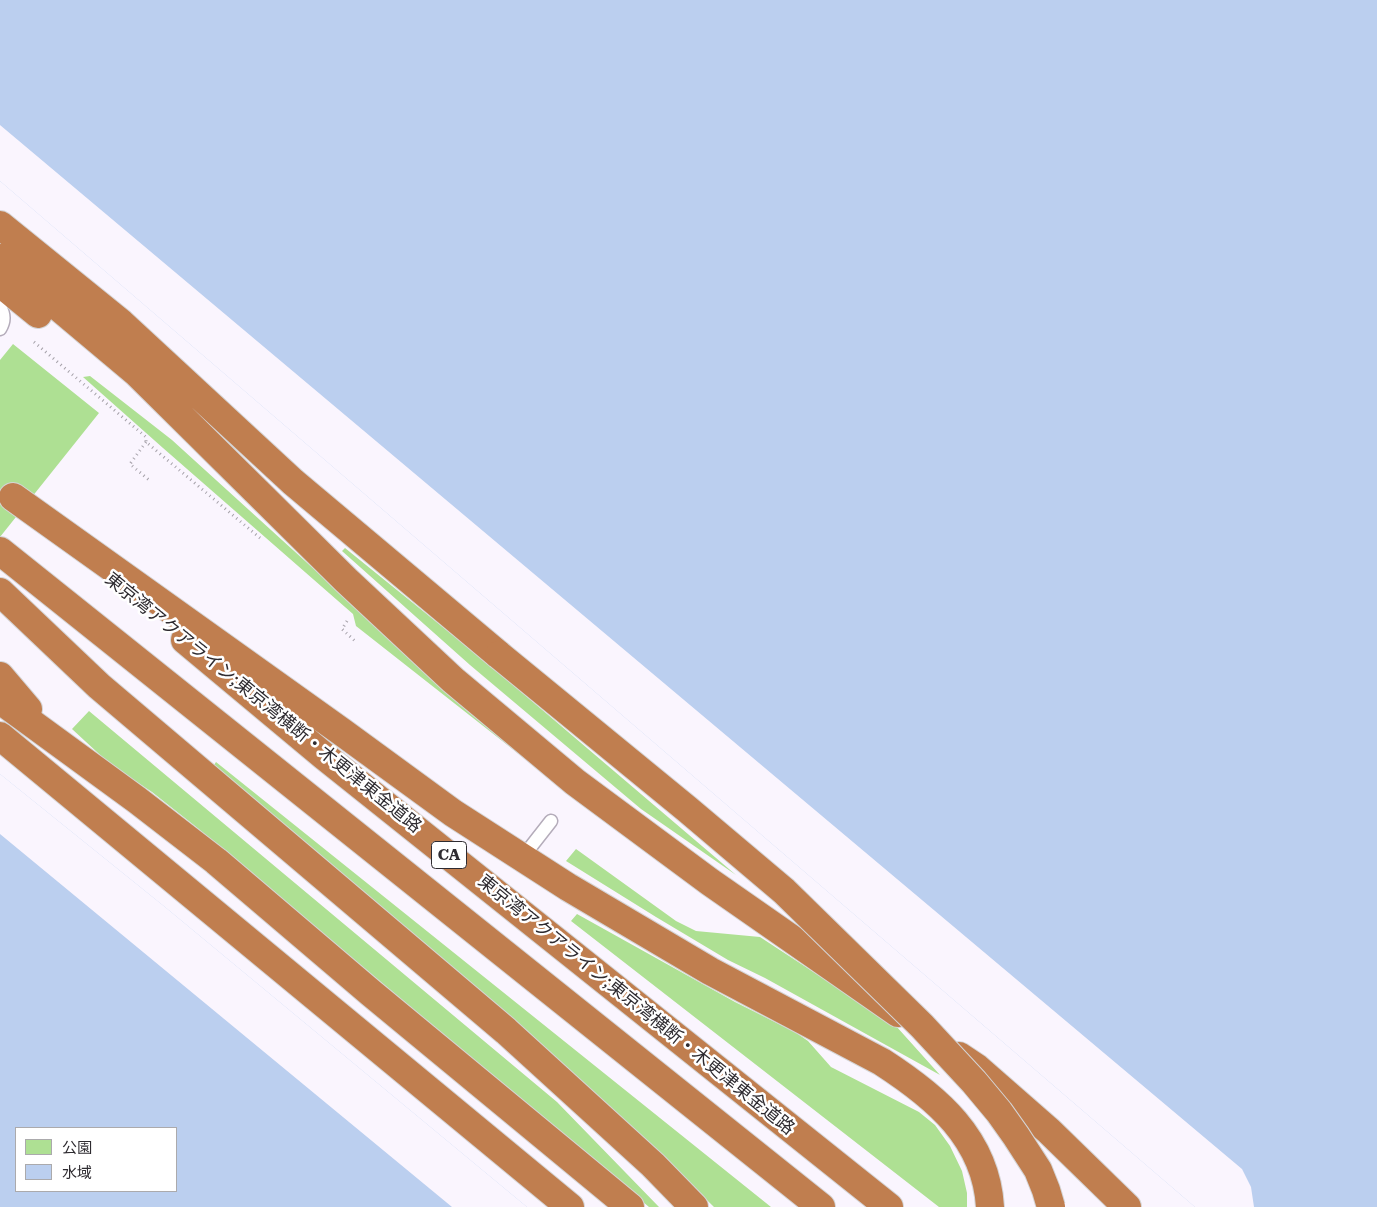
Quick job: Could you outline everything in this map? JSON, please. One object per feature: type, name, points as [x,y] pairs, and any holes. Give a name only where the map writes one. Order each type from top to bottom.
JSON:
[{"type":"highway","points":[[0,225],[121,323],[293,482],[784,891],[922,1026],[974,1082],[1016,1136],[1038,1170],[1051,1207]]},
{"type":"highway","points":[[0,258],[116,354],[346,580],[439,667],[575,782],[710,882],[977,1068],[1049,1131],[1127,1207]]},
{"type":"highway","points":[[0,283],[91,357],[157,393]]},
{"type":"highway","name":"東京湾アクアライン;東京湾横断・木更津東金道路","points":[[522,858],[453,813],[13,497],[324,756],[889,1207]]},
{"type":"highway","name":"CA","points":[[0,551],[821,1207]]},
{"type":"highway","points":[[0,592],[99,686],[499,1025],[653,1166],[694,1207]]},
{"type":"highway","points":[[0,676],[64,747]]},
{"type":"highway","points":[[0,700],[137,800],[216,861],[371,993],[630,1207]]},
{"type":"highway","points":[[0,736],[570,1207]]},
{"type":"highway","points":[[522,858],[710,971],[882,1062],[927,1093],[958,1125],[976,1153],[984,1176],[990,1207]]},
{"type":"lane","points":[[0,307],[4,313],[4,323],[0,329]]},
{"type":"lane","points":[[522,858],[551,821]]},
{"type":"path","points":[[27,336],[146,437],[146,442],[260,538]]},
{"type":"path","points":[[146,442],[130,464],[150,480]]},
{"type":"path","points":[[351,615],[342,629],[356,642]]},
{"type":"green space","points":[[13,344],[99,413],[0,537],[0,360]]},
{"type":"green space","points":[[90,376],[172,440],[403,652],[529,762],[356,626],[353,614],[83,377]]},
{"type":"green space","points":[[345,548],[486,662],[736,875],[641,809],[470,665],[342,551]]},
{"type":"green space","points":[[89,711],[557,1102],[659,1207],[649,1207],[195,826],[152,792],[111,765],[72,729]]},
{"type":"green space","points":[[216,762],[771,1207],[714,1207],[658,1152],[212,768]]},
{"type":"green space","points":[[576,849],[676,921],[696,931],[760,937],[896,1026],[940,1075],[765,978],[728,960],[566,861]]},
{"type":"green space","points":[[577,914],[735,1002],[795,1032],[808,1041],[831,1067],[919,1112],[935,1125],[950,1146],[962,1171],[967,1193],[967,1207],[939,1207],[571,921]]},
{"type":"water","points":[[0,0],[1377,0],[1377,1207],[1195,1207],[0,181]]},
{"type":"water","points":[[0,774],[165,907],[527,1207],[0,1207]]},
{"type":"pier","points":[[0,125],[1242,1169],[1251,1187],[1254,1207],[1195,1207],[0,181]]},
{"type":"pier","points":[[0,774],[165,907],[527,1207],[452,1207],[0,834]]}]
